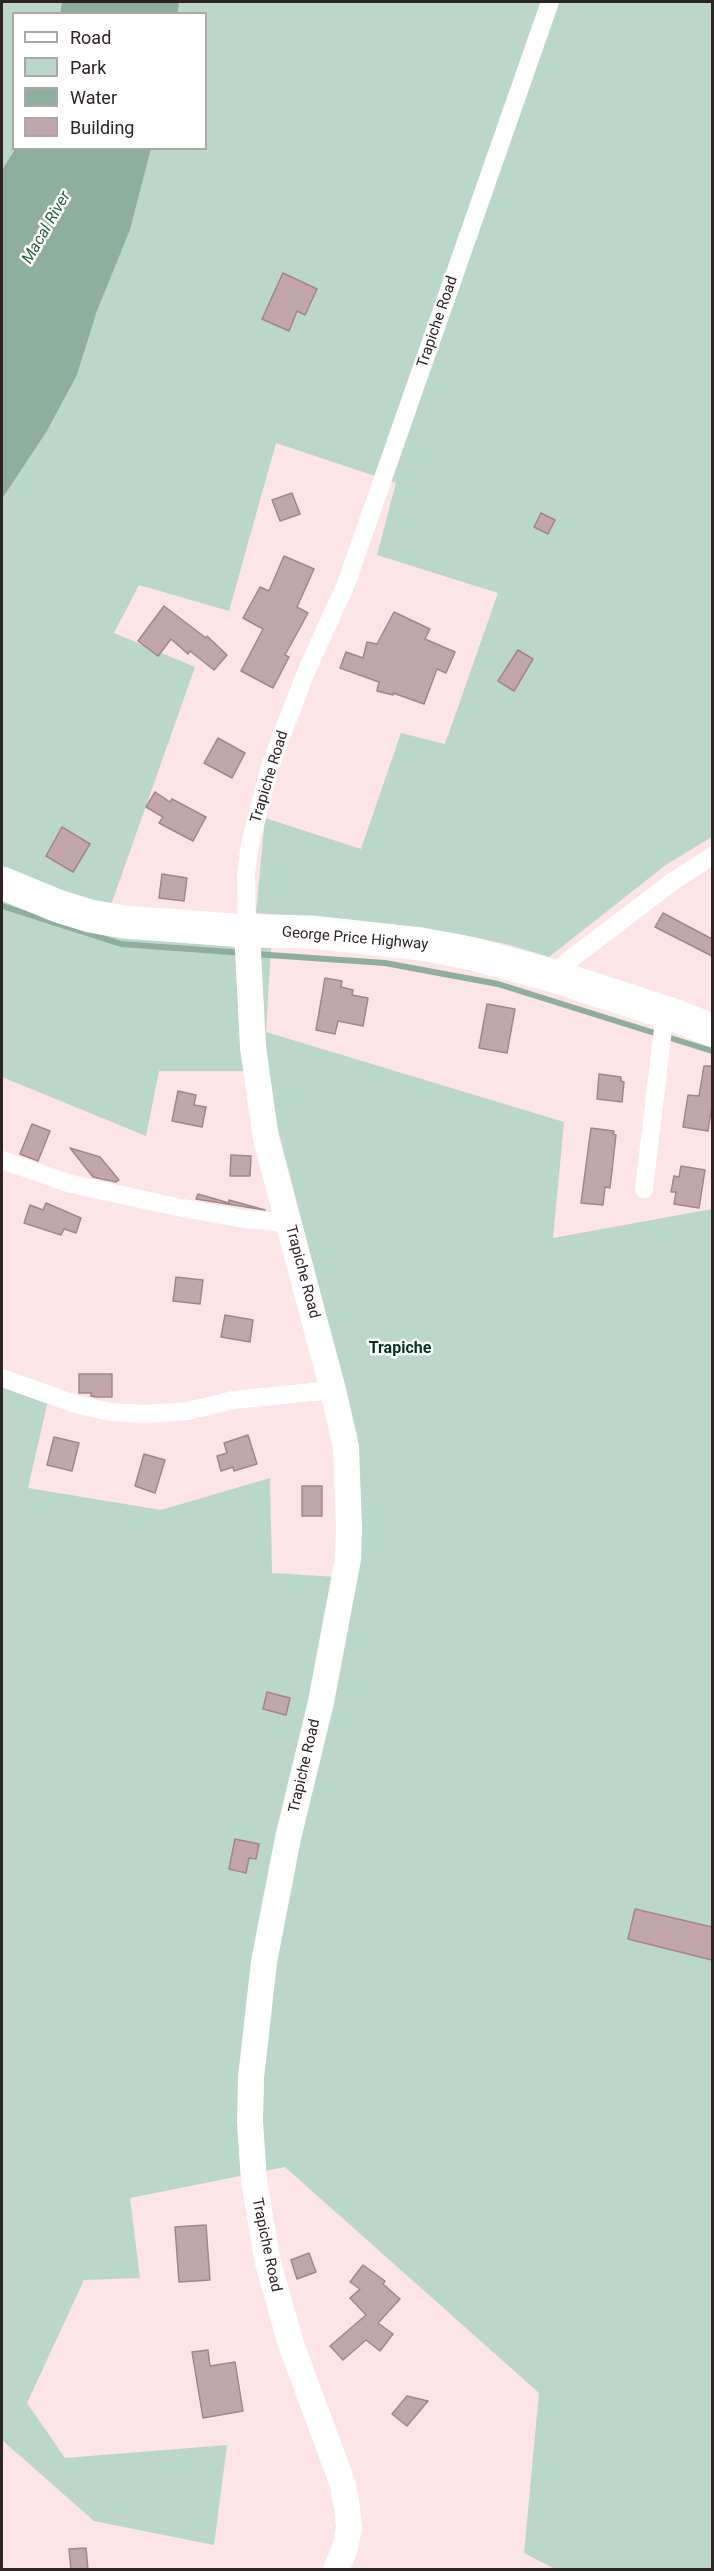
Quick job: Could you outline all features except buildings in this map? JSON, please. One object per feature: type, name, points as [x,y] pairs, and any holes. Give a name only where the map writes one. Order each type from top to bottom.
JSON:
[{"type":"highway","name":"George Price Highway","points":[[2,883],[28,895],[90,916],[158,926],[311,932],[421,944],[473,954],[550,975],[668,1013]]},
{"type":"highway","points":[[668,1013],[712,1021]]},
{"type":"highway","points":[[668,1013],[712,1030]]},
{"type":"street","name":"Trapiche Road","points":[[336,2570],[345,2548],[348,2528],[343,2485],[291,2344],[268,2263],[254,2181],[250,2122],[252,2068],[264,1962],[288,1838],[321,1702],[348,1559],[346,1447],[266,1139],[253,1047],[246,874],[250,844],[270,766],[306,672],[346,584],[550,2]]},
{"type":"street","points":[[550,975],[672,882],[712,856]]},
{"type":"street","points":[[644,1189],[668,1013]]},
{"type":"street","points":[[2,1160],[71,1184],[177,1208],[244,1219],[289,1223]]},
{"type":"street","points":[[2,1377],[75,1404],[110,1412],[145,1414],[188,1411],[233,1400],[333,1390]]},
{"type":"green space","points":[[2,2],[62,2],[60,12],[12,12],[12,150],[14,150],[2,170]]},
{"type":"green space","points":[[179,2],[712,2],[712,837],[667,864],[549,957],[510,945],[455,933],[322,917],[256,913],[265,818],[361,849],[401,733],[445,744],[498,593],[377,555],[396,483],[276,443],[229,611],[139,585],[114,633],[195,667],[111,905],[57,891],[2,868],[2,499],[47,431],[77,375],[97,311],[130,230],[151,150],[207,150],[207,12],[178,12]]},
{"type":"green space","points":[[2,900],[40,917],[112,936],[232,947],[271,947],[266,1032],[564,1122],[553,1238],[712,1209],[712,2569],[555,2569],[524,2553],[539,2393],[285,2167],[130,2198],[140,2278],[84,2280],[27,2403],[65,2458],[227,2445],[214,2545],[94,2521],[2,2440],[2,1371],[51,1387],[28,1488],[161,1510],[270,1478],[272,1573],[353,1578],[357,1436],[263,1071],[159,1071],[146,1136],[2,1077]]},
{"type":"water","points":[[62,2],[179,2],[178,12],[60,12]]},
{"type":"water","name":"Macal River","points":[[14,150],[151,150],[130,230],[97,311],[77,375],[47,431],[2,499],[2,170]]},
{"type":"waterway","points":[[2,906],[121,944],[244,953]]},
{"type":"waterway","points":[[254,954],[385,963],[498,984],[712,1051]]},
{"type":"district","name":"Trapiche","points":[[400,1349]]}]
